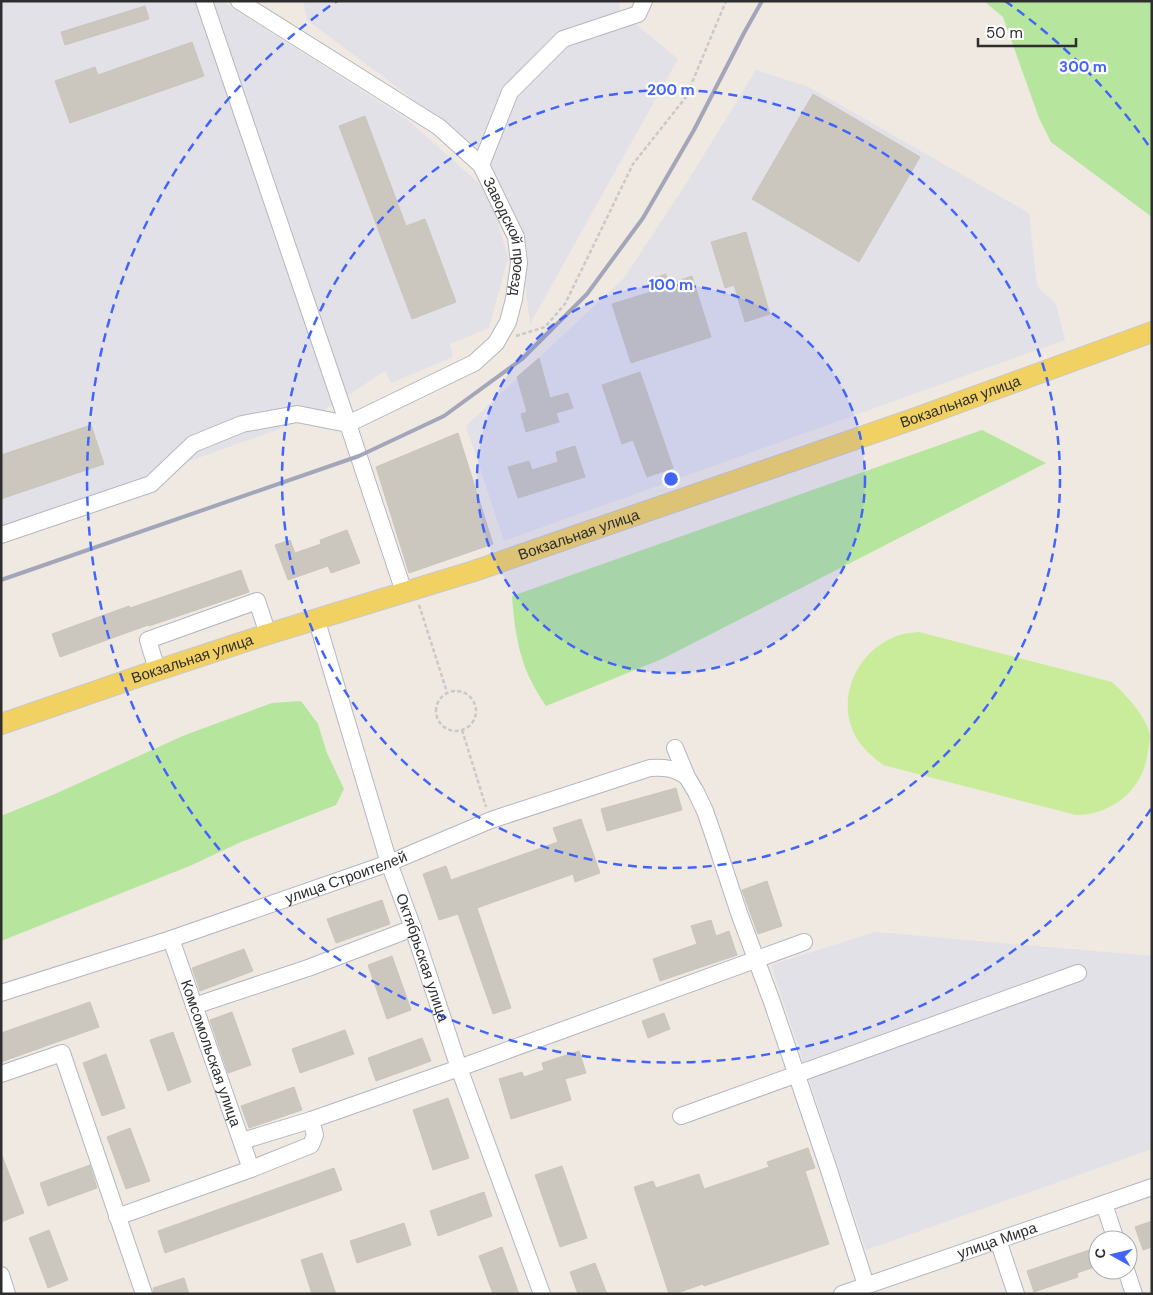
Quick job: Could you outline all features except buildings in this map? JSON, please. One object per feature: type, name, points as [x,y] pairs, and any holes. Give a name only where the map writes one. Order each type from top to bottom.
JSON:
[{"type":"main road","name":"Вокзальная улица","points":[[1,724],[316,618],[474,571],[891,427],[1152,332]]},
{"type":"street","points":[[204,1],[348,424],[409,591]]},
{"type":"street","name":"Заводской проезд","points":[[239,1],[439,127],[481,165],[516,237],[519,263],[508,322],[496,343],[474,364],[348,424]]},
{"type":"street","points":[[481,165],[510,92],[563,39],[638,14],[644,1]]},
{"type":"street","points":[[1,535],[151,484],[192,444],[242,424],[297,414],[348,424]]},
{"type":"street","points":[[157,670],[148,640],[257,601],[268,634]]},
{"type":"street","name":"Октябрьская улица","points":[[316,618],[389,863],[413,928],[459,1068],[542,1294]]},
{"type":"street","points":[[650,768],[678,753],[686,777],[705,811],[797,1076],[866,1285]]},
{"type":"street","name":"улица Строителей","points":[[1,993],[170,939],[389,863],[491,820],[650,768],[664,767],[672,769],[686,777]]},
{"type":"street","points":[[194,1006],[308,968],[413,928]]},
{"type":"street","name":"Комсомольская улица","points":[[170,939],[251,1169]]},
{"type":"street","points":[[242,1141],[311,1120],[459,1068],[804,942]]},
{"type":"street","points":[[681,1116],[797,1076],[1078,973]]},
{"type":"street","points":[[1,1074],[62,1053],[144,1294]]},
{"type":"street","points":[[117,1217],[251,1169],[311,1145],[315,1135],[311,1120]]},
{"type":"street","name":"улица Мира","points":[[842,1294],[1152,1186]]},
{"type":"street","points":[[1104,1204],[1113,1230]]},
{"type":"street","points":[[998,1240],[1016,1294]]},
{"type":"street","points":[[1,1275],[7,1294]]},
{"type":"street","points":[[1129,1280],[1134,1294]]},
{"type":"path","points":[[496,343],[545,327],[565,304],[633,164],[686,98],[726,1]]},
{"type":"path","points":[[409,591],[448,692]]},
{"type":"path","points":[[460,691],[466,694],[474,703],[476,710],[472,722],[462,730],[455,731],[443,726],[436,715],[438,702],[448,692],[460,691]]},
{"type":"path","points":[[462,730],[491,820]]},
{"type":"shaded area","points":[[1,1],[9,1],[10,3],[17,1],[222,1],[408,120],[483,187],[495,212],[508,258],[489,328],[450,344],[453,357],[391,383],[385,371],[316,416],[1,528]]},
{"type":"shaded area","points":[[303,1],[619,1],[620,11],[678,59],[530,324],[520,240],[485,153],[307,20]]},
{"type":"shaded area","points":[[756,70],[809,87],[1029,213],[1037,286],[1056,304],[1065,340],[504,541],[466,426],[624,278],[686,184]]},
{"type":"shaded area","points":[[875,932],[1152,956],[1152,1149],[866,1250],[771,965]]},
{"type":"green space","points":[[984,1],[1152,1],[1152,217],[1051,142],[1039,118],[1003,17]]},
{"type":"green space","points":[[982,430],[1046,463],[662,659],[546,706],[536,690],[526,669],[520,649],[515,628],[512,596]]},
{"type":"green space","points":[[919,632],[1112,682],[1140,713],[1150,735],[1146,764],[1134,787],[1125,797],[1102,810],[1090,814],[1076,815],[883,765],[865,749],[856,737],[850,722],[849,691],[854,676],[872,651],[900,635]]},
{"type":"green space","points":[[301,701],[318,724],[327,753],[344,789],[336,805],[1,941],[1,816],[55,794],[185,735],[272,703]]},
{"type":"railway","points":[[1,580],[359,456],[444,416],[522,359],[587,294],[643,218],[694,130],[762,1]]}]
